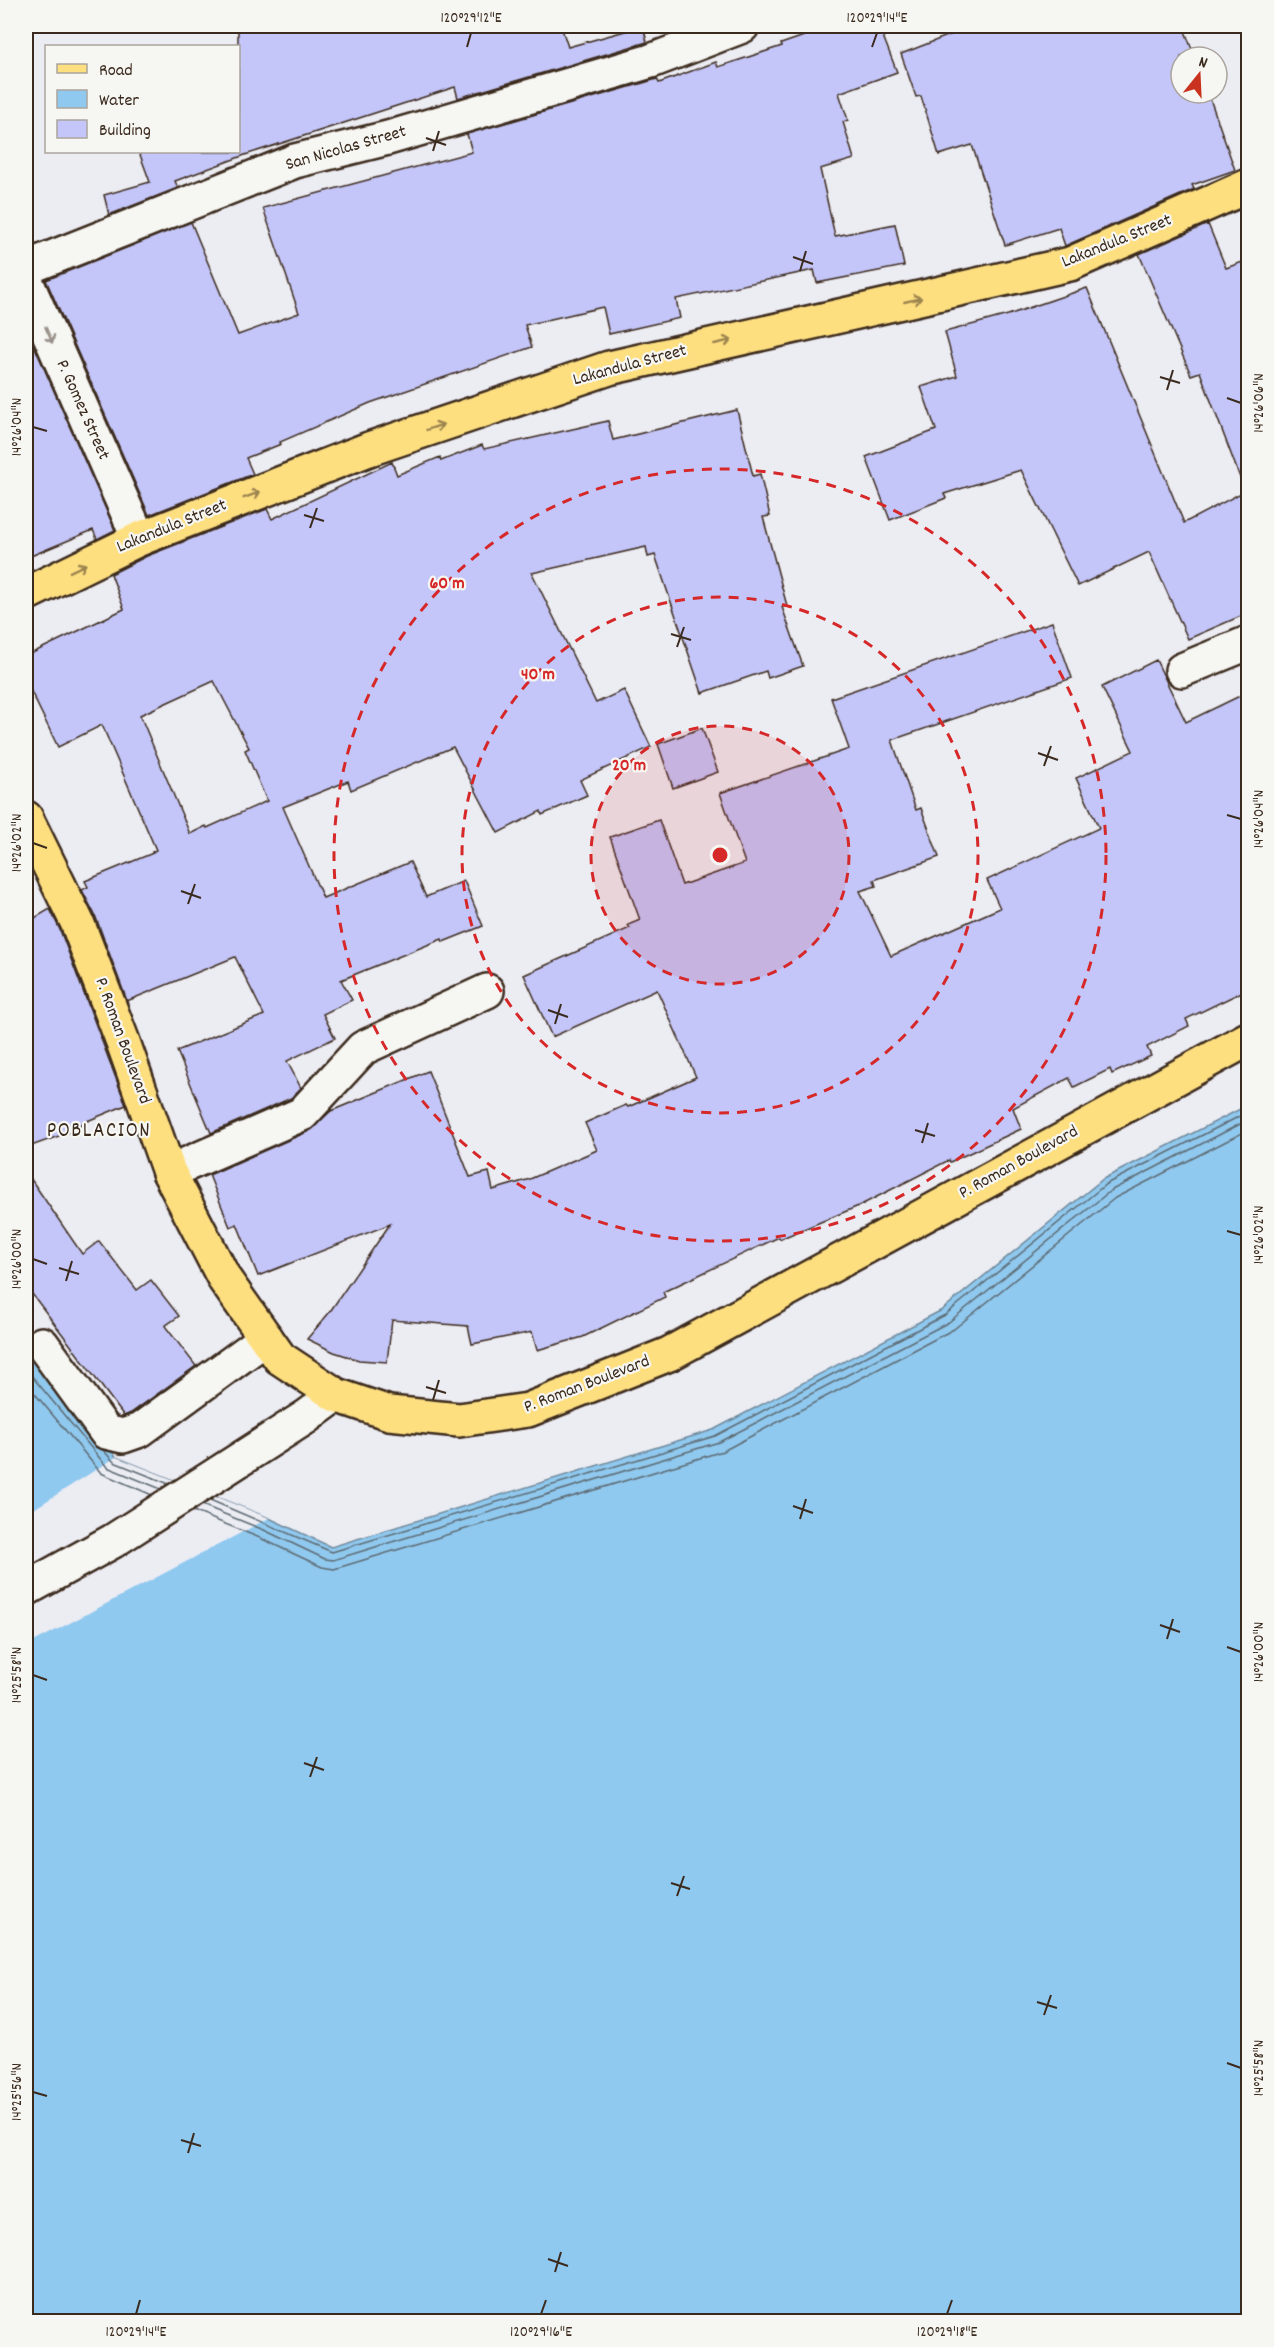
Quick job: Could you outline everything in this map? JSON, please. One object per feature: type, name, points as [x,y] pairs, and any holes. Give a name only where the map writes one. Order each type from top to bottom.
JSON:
[{"type":"main road","name":"Lakandula Street","points":[[26,594],[139,539],[369,449],[609,368],[1070,264],[1248,186]]},
{"type":"main road","name":"P. Roman Boulevard","points":[[26,818],[77,922],[123,1041],[169,1172],[225,1280],[280,1358],[336,1395],[389,1413],[459,1420],[528,1410],[669,1354],[1248,1039]]},
{"type":"street","name":"San Nicolas Street","points":[[26,268],[295,161],[388,138],[651,61],[742,26]]},
{"type":"street","name":"P. Gomez Street","points":[[26,281],[139,539]]},
{"type":"street","points":[[1182,670],[1248,644]]},
{"type":"street","points":[[169,1172],[302,1114],[363,1048],[487,991]]},
{"type":"street","points":[[42,1344],[106,1432],[123,1436],[140,1430],[266,1338]]},
{"type":"street","points":[[26,1589],[113,1541],[306,1417],[336,1395]]},
{"type":"water","points":[[1248,1105],[1248,2321],[26,2321],[26,1347],[116,1457],[269,1518],[331,1547],[713,1430],[942,1310],[1103,1179]]},
{"type":"pier","points":[[116,1457],[269,1518],[26,1646],[26,1514]]},
{"type":"building","points":[[238,26],[561,26],[568,47],[643,26],[647,42],[458,98],[455,87],[245,155],[175,181],[178,188],[109,215],[104,195],[150,182],[139,153],[240,153],[240,45],[238,45]]},
{"type":"building","points":[[833,26],[879,26],[897,72],[839,93],[848,120],[843,122],[854,159],[820,169],[835,236],[895,224],[904,266],[817,283],[814,270],[676,299],[680,318],[609,334],[603,307],[525,325],[532,347],[370,403],[280,442],[281,444],[246,458],[253,474],[149,515],[46,280],[191,222],[238,335],[299,313],[263,208],[472,152],[467,134],[657,79],[659,83],[716,62],[718,67]]},
{"type":"building","points":[[973,26],[1183,26],[1190,45],[1169,45],[1169,105],[1212,105],[1235,170],[1192,185],[1194,189],[1065,246],[1059,228],[1005,245],[972,145],[939,155],[921,96],[916,97],[901,54]]},
{"type":"building","points":[[1208,224],[1226,268],[1248,260],[1248,613],[1188,639],[1149,552],[1078,586],[1021,470],[944,494],[946,498],[890,520],[866,457],[936,430],[921,387],[957,376],[945,332],[1008,315],[1087,288],[1184,523],[1245,491],[1200,372],[1191,375],[1139,254]]},
{"type":"building","points":[[26,327],[115,530],[97,539],[93,530],[26,558]]},
{"type":"building","points":[[737,410],[753,476],[760,474],[770,516],[763,517],[787,606],[782,607],[803,666],[768,678],[766,671],[702,693],[655,555],[648,557],[646,547],[532,573],[596,703],[624,690],[651,747],[580,780],[587,795],[542,815],[541,811],[498,833],[453,747],[351,790],[348,781],[283,807],[323,898],[410,862],[426,897],[464,881],[483,926],[443,942],[442,939],[341,980],[352,1000],[323,1014],[335,1038],[287,1061],[301,1088],[291,1098],[211,1133],[177,1051],[264,1015],[235,957],[127,1001],[95,915],[82,890],[88,887],[85,881],[156,850],[102,725],[58,747],[26,681],[26,656],[124,609],[111,574],[147,556],[267,509],[272,519],[392,462],[397,475],[440,457],[441,461],[482,445],[484,449],[608,421],[613,440]],"holes":[[[214,681],[249,748],[245,750],[267,801],[190,834],[140,715]]]},
{"type":"building","points":[[1052,622],[1072,678],[892,740],[916,810],[921,808],[939,857],[874,880],[876,886],[860,891],[891,956],[1000,908],[987,880],[1099,828],[1076,778],[1133,751],[1102,687],[1156,660],[1186,722],[1248,692],[1248,989],[1186,1019],[1189,1026],[1147,1047],[1151,1056],[1112,1074],[1110,1069],[1074,1087],[1069,1078],[1013,1108],[1021,1129],[950,1162],[949,1160],[861,1205],[780,1239],[779,1237],[663,1292],[665,1297],[583,1337],[537,1350],[532,1332],[472,1344],[468,1326],[392,1320],[387,1362],[359,1360],[334,1352],[307,1339],[329,1313],[390,1224],[258,1276],[237,1224],[230,1227],[209,1175],[309,1131],[331,1111],[428,1071],[470,1177],[489,1172],[493,1190],[530,1179],[597,1150],[585,1123],[696,1077],[657,990],[552,1037],[524,975],[630,928],[628,925],[640,920],[610,837],[659,820],[682,885],[745,863],[720,793],[849,749],[831,698]]},
{"type":"building","points":[[702,728],[718,772],[673,788],[658,744]]},
{"type":"building","points":[[50,909],[126,1105],[80,1124],[81,1128],[26,1148],[26,923]]},
{"type":"building","points":[[26,1172],[82,1254],[99,1241],[137,1290],[151,1280],[179,1316],[165,1326],[196,1366],[124,1416],[26,1286]]},
{"type":"district","name":"POBLACION","points":[[99,1132]]}]
